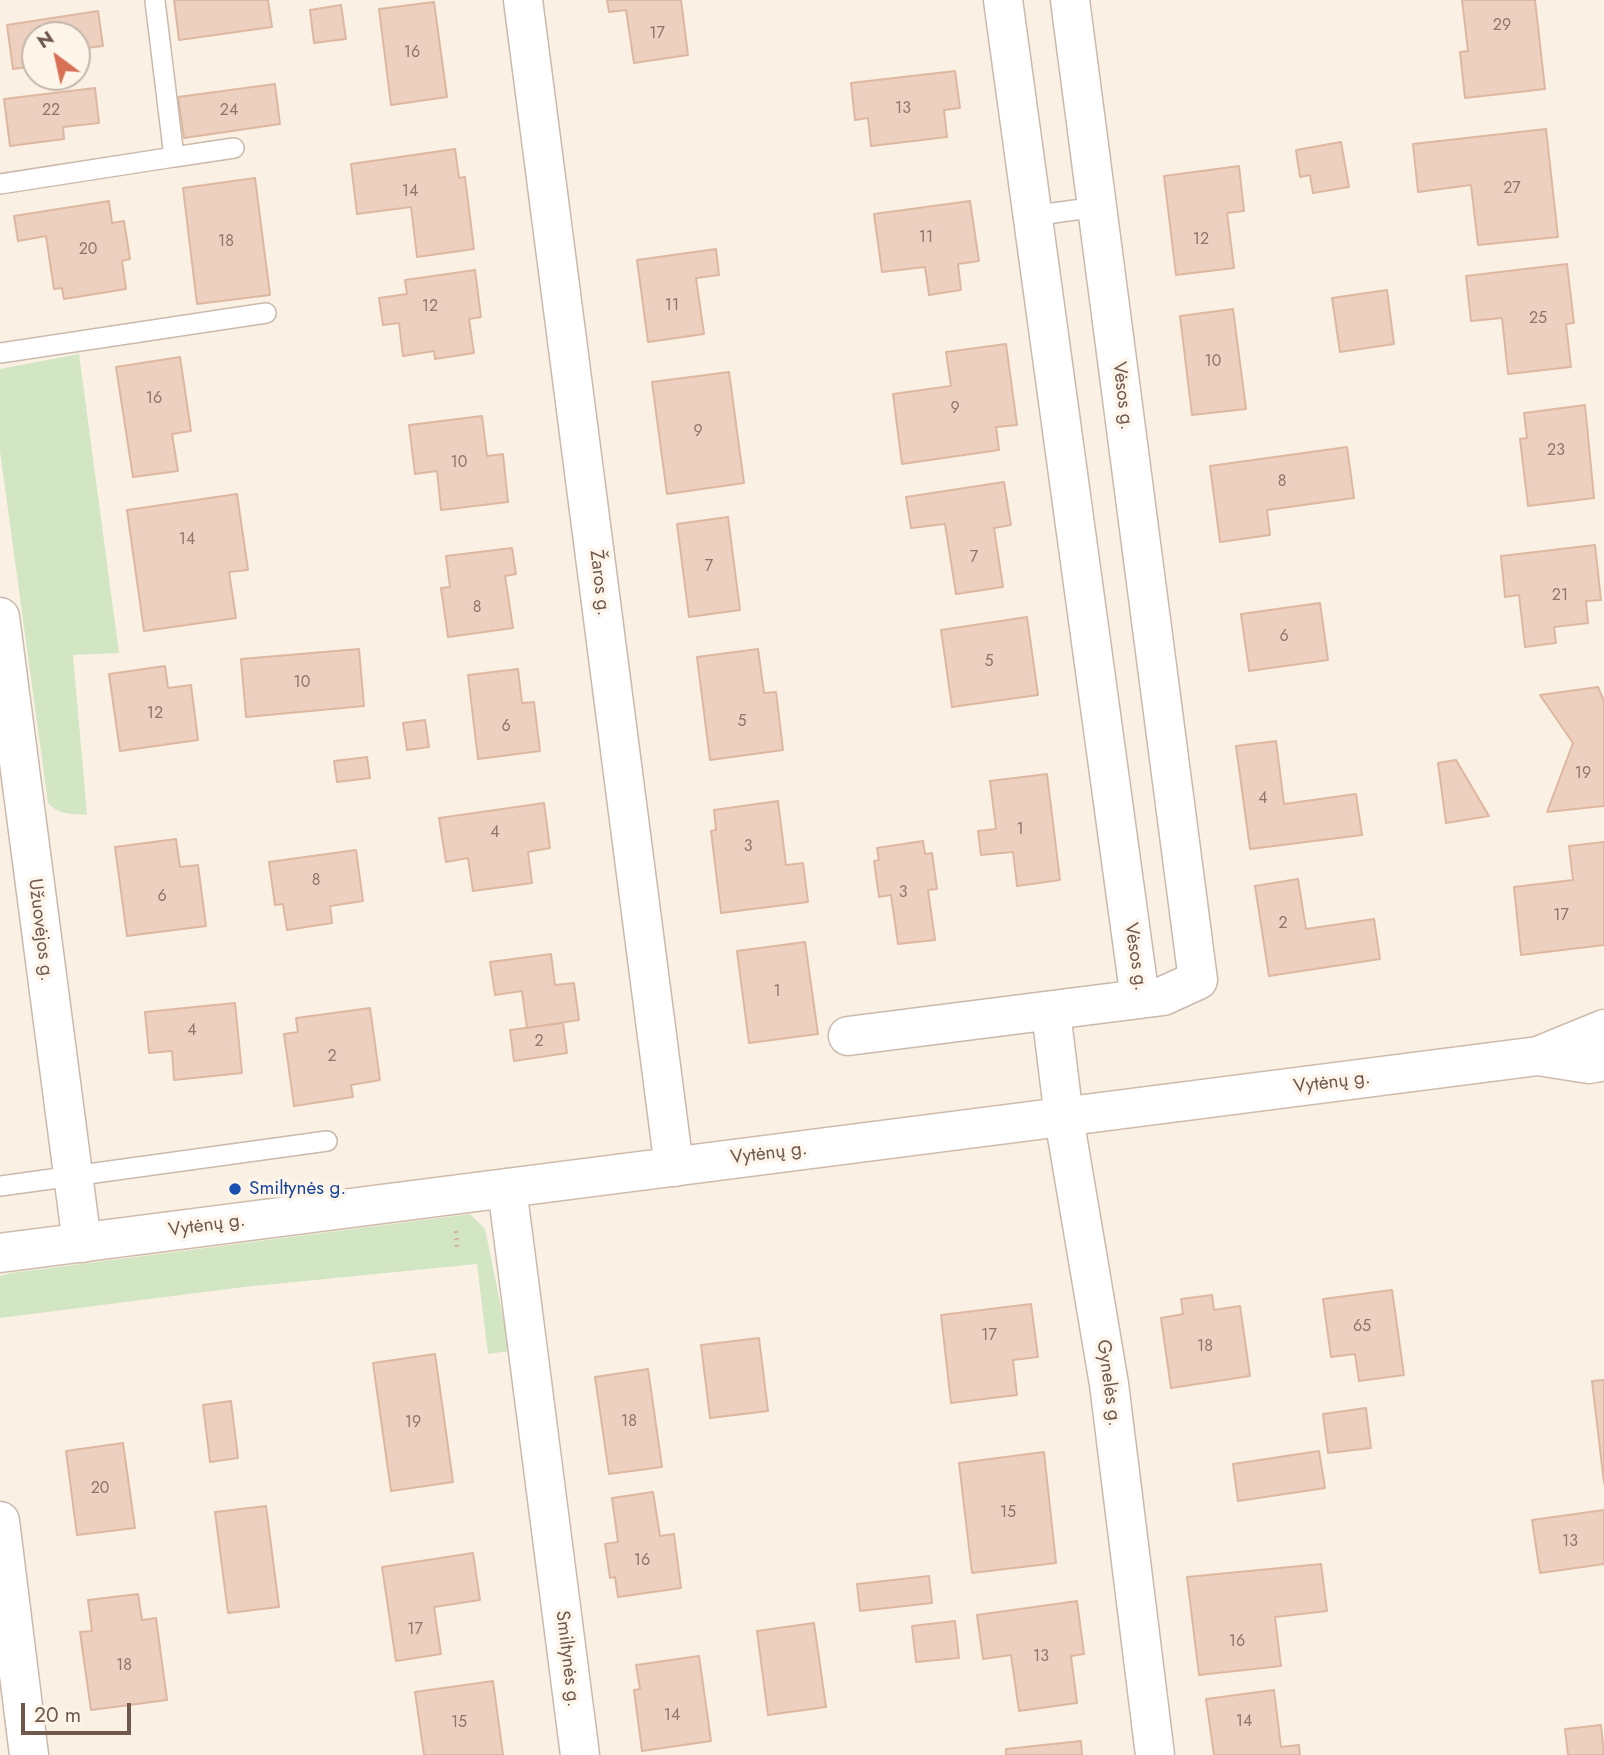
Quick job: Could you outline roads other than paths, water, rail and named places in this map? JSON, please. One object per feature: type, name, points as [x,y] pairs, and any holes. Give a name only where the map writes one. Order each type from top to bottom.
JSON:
[{"type":"street","name":"Žaros g.","points":[[523,0],[674,1167]]},
{"type":"street","name":"Vėsos g.","points":[[1003,0],[1140,999],[1163,996],[1198,980],[1070,0]]},
{"type":"street","name":"Užuovėjos g.","points":[[0,617],[82,1242]]},
{"type":"street","points":[[848,1036],[1140,999]]},
{"type":"street","name":"Gynelės g.","points":[[1051,1012],[1064,1118],[1109,1384],[1155,1755]]},
{"type":"street","name":"Vytėnų g.","points":[[0,1253],[1538,1056],[1604,1029]]},
{"type":"street","name":"Vytėnų g.","points":[[1538,1056],[1599,1064]]},
{"type":"street","name":"Smiltynės g.","points":[[507,1188],[580,1755]]},
{"type":"street","points":[[0,1521],[29,1755]]},
{"type":"lane","points":[[155,1],[174,157]]},
{"type":"lane","points":[[0,184],[234,148]]},
{"type":"lane","points":[[1031,216],[1097,207]]},
{"type":"lane","points":[[0,354],[266,313]]},
{"type":"lane","points":[[0,1186],[327,1141]]},
{"type":"place","name":"Smiltynės g.","points":[[235,1189]]}]
